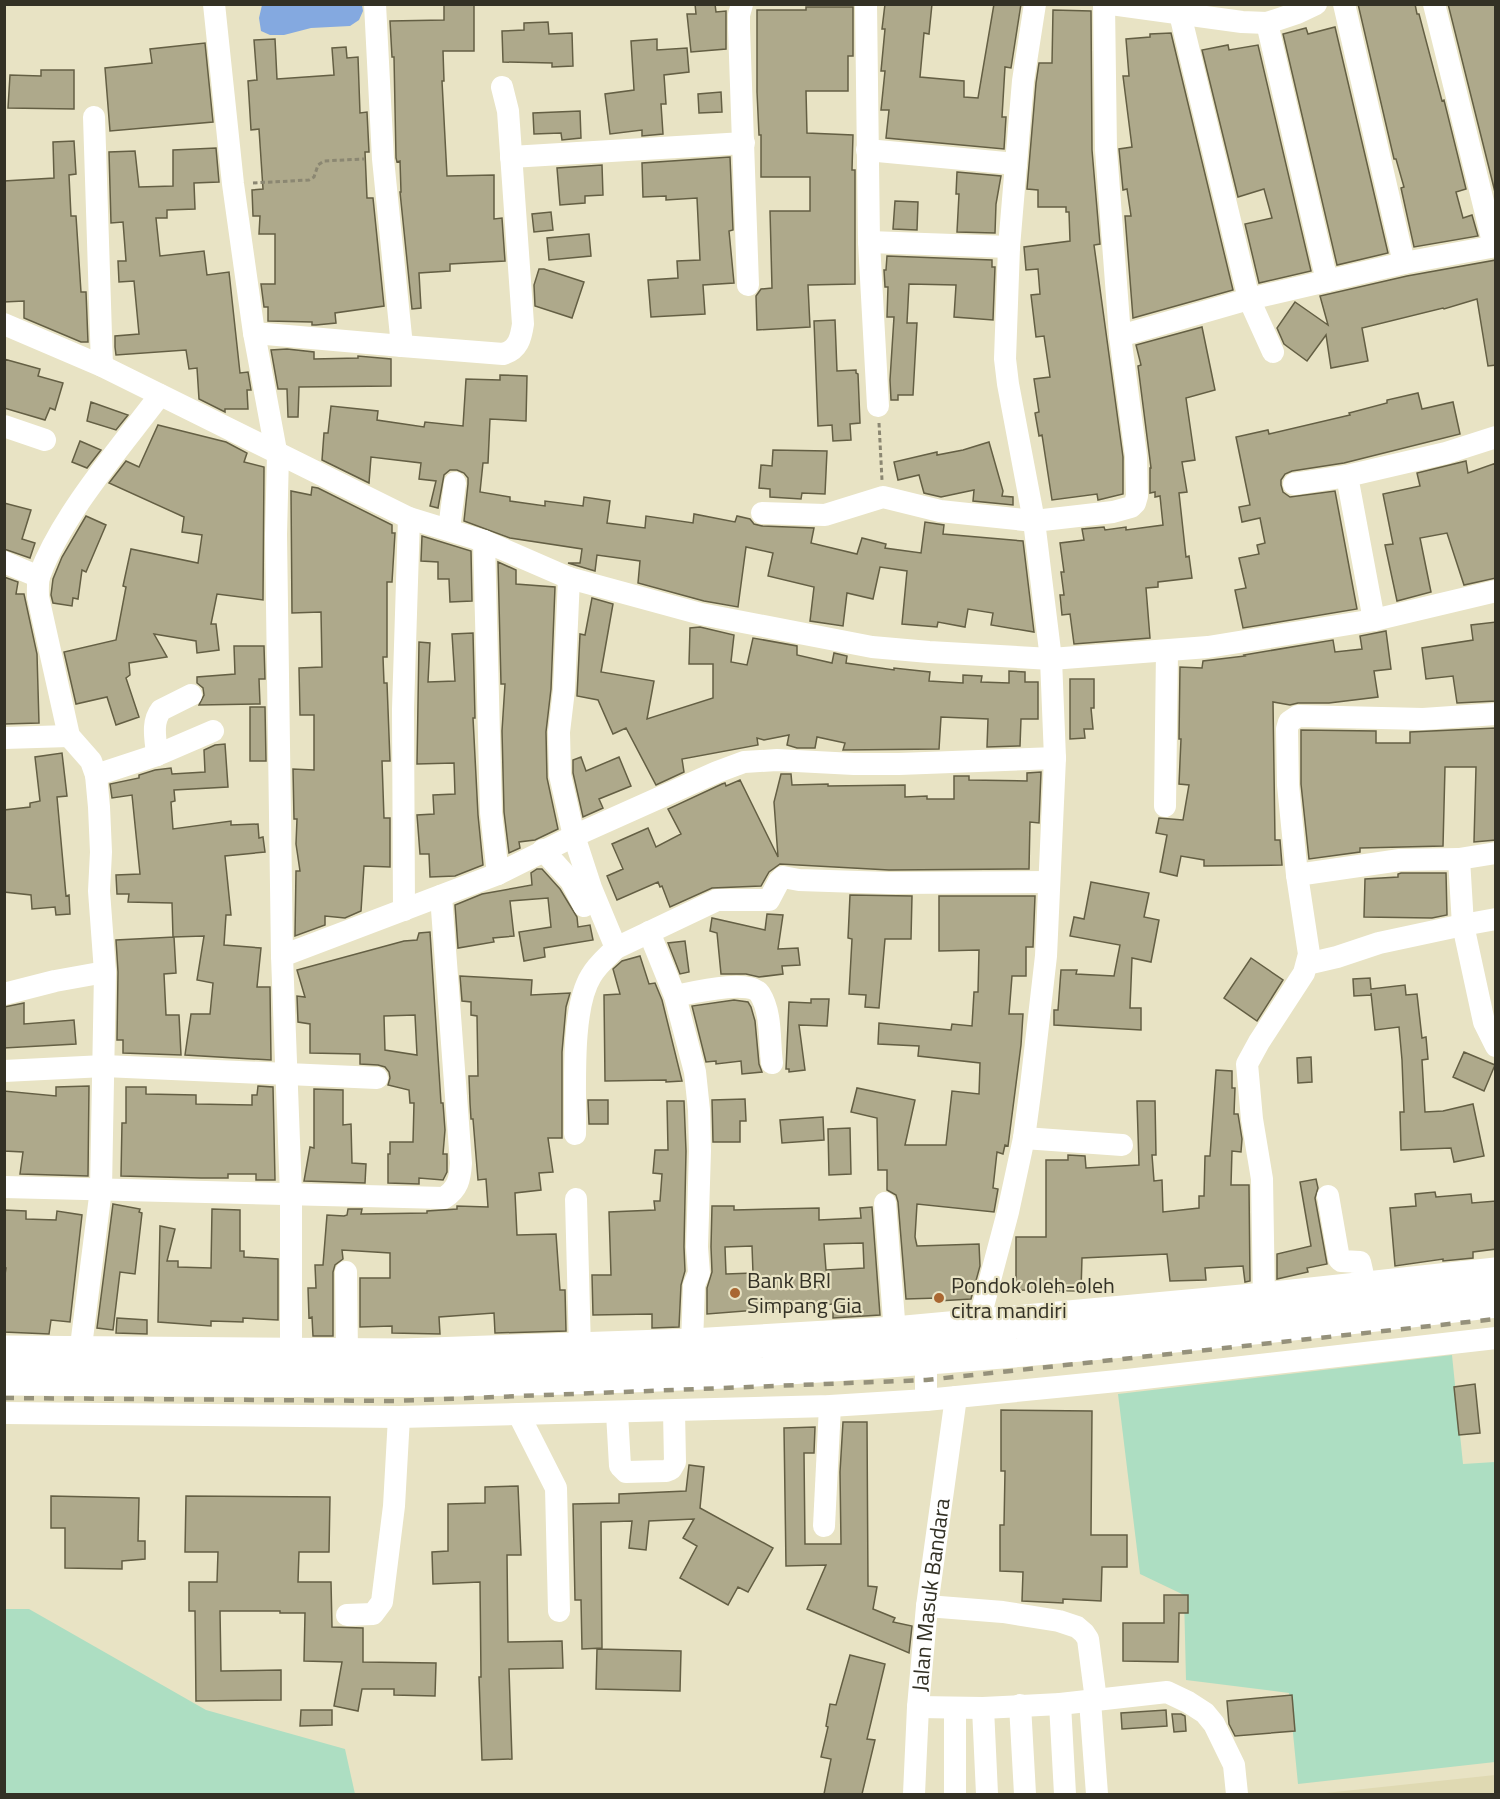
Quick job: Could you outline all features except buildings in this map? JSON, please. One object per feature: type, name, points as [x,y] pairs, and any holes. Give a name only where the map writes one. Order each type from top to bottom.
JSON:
[{"type":"highway","points":[[4,1352],[347,1354],[402,1367],[541,1378],[738,1371],[926,1358],[1253,1329],[1372,1297],[1496,1274]]},
{"type":"highway","points":[[4,1379],[402,1367],[580,1349],[895,1333],[1264,1299],[1372,1297],[1496,1301]]},
{"type":"street","points":[[214,4],[233,184],[254,333],[277,453],[276,535],[282,956],[291,1194],[291,1354]]},
{"type":"street","points":[[375,4],[383,159],[402,346]]},
{"type":"street","points":[[742,4],[739,15],[748,285]]},
{"type":"street","points":[[866,4],[869,242],[878,406]]},
{"type":"street","points":[[978,1325],[1008,1212],[1031,1086],[1046,956],[1055,758],[1051,658],[1034,520],[1005,359],[1009,247],[1023,81],[1035,4]]},
{"type":"street","points":[[762,513],[825,515],[849,506],[883,498],[940,511],[1034,520],[1113,512],[1131,507],[1137,500],[1136,456],[1120,336],[1106,150],[1104,4]]},
{"type":"street","points":[[1111,4],[1242,22],[1267,23],[1316,4]]},
{"type":"street","points":[[1344,4],[1404,263]]},
{"type":"street","points":[[1120,336],[1250,299],[1404,263],[1495,246],[1434,4]]},
{"type":"street","points":[[1180,14],[1250,299],[1273,352]]},
{"type":"street","points":[[1267,23],[1327,281]]},
{"type":"street","points":[[254,333],[503,354],[510,352],[518,345],[523,324],[508,111],[502,87]]},
{"type":"street","points":[[94,117],[102,366]]},
{"type":"street","points":[[512,157],[744,143]]},
{"type":"street","points":[[867,150],[1016,164]]},
{"type":"street","points":[[869,242],[1009,247]]},
{"type":"street","points":[[4,324],[102,366],[409,518],[484,541],[569,578],[702,614],[872,647],[1051,658],[1167,651],[1208,647],[1374,620],[1496,591]]},
{"type":"street","points":[[80,1354],[101,1189],[105,972],[99,891],[100,852],[96,775],[91,761],[69,736],[38,597],[39,577],[60,532],[160,394]]},
{"type":"street","points":[[4,426],[45,440]]},
{"type":"street","points":[[1294,484],[1347,476],[1446,453],[1496,437]]},
{"type":"street","points":[[1347,476],[1374,620]]},
{"type":"street","points":[[449,530],[455,483]]},
{"type":"street","points":[[404,910],[403,708],[409,518]]},
{"type":"street","points":[[484,541],[491,813],[498,874]]},
{"type":"street","points":[[4,562],[39,577]]},
{"type":"street","points":[[569,578],[559,754],[563,796],[591,888],[616,948]]},
{"type":"street","points":[[1165,806],[1167,651]]},
{"type":"street","points":[[157,755],[155,726],[158,714],[161,710],[191,695]]},
{"type":"street","points":[[1264,1299],[1262,1179],[1253,1128],[1247,1064],[1304,973],[1309,954],[1297,875],[1288,785],[1287,729],[1292,718],[1298,716],[1423,719],[1496,714]]},
{"type":"street","points":[[96,775],[157,755],[213,731]]},
{"type":"street","points":[[4,738],[69,736]]},
{"type":"street","points":[[282,956],[498,874],[543,850],[744,762],[777,760],[910,764],[1055,758]]},
{"type":"street","points":[[543,850],[571,881],[584,906]]},
{"type":"street","points":[[1297,875],[1400,860],[1459,859],[1496,853]]},
{"type":"street","points":[[1459,859],[1463,925],[1484,1022],[1496,1046]]},
{"type":"street","points":[[575,1134],[575,1067],[581,1005],[590,977],[616,948],[717,900],[769,900],[783,877],[799,880],[889,883],[1048,882]]},
{"type":"street","points":[[4,1187],[444,1198],[453,1191],[460,1180],[461,1163],[441,896]]},
{"type":"street","points":[[1307,964],[1343,956],[1379,943],[1496,919]]},
{"type":"street","points":[[649,932],[675,996],[694,1072],[699,1110],[700,1150],[696,1247],[699,1274],[694,1285],[692,1345]]},
{"type":"street","points":[[4,994],[55,981],[105,972]]},
{"type":"street","points":[[675,996],[747,986],[758,990],[768,1020],[772,1063]]},
{"type":"street","points":[[4,1071],[104,1066],[377,1078]]},
{"type":"street","points":[[1023,1138],[1122,1145]]},
{"type":"street","points":[[1328,1196],[1339,1259],[1341,1262],[1360,1262],[1372,1297]]},
{"type":"street","points":[[576,1199],[580,1349]]},
{"type":"street","points":[[885,1203],[895,1333]]},
{"type":"street","points":[[346,1272],[347,1354]]},
{"type":"street","points":[[4,1413],[399,1417],[830,1406],[926,1400],[1127,1380],[1496,1338]]},
{"type":"street","points":[[926,1358],[926,1400]]},
{"type":"street","name":"Jalan Masuk Bandara","points":[[914,1794],[918,1707],[927,1606],[956,1397]]},
{"type":"street","points":[[824,1526],[830,1406]]},
{"type":"street","points":[[617,1413],[620,1466],[626,1472],[666,1471],[671,1469],[675,1462],[674,1411]]},
{"type":"street","points":[[519,1415],[556,1488],[560,1611]]},
{"type":"street","points":[[347,1615],[373,1614],[382,1602],[394,1506],[399,1417]]},
{"type":"street","points":[[927,1606],[1003,1612],[1059,1621],[1077,1627],[1084,1633],[1090,1646],[1097,1794]]},
{"type":"street","points":[[918,1707],[1060,1704],[1167,1692],[1205,1713],[1214,1724],[1234,1765],[1237,1794]]},
{"type":"street","points":[[1060,1704],[1065,1794]]},
{"type":"street","points":[[1020,1705],[1025,1794]]},
{"type":"street","points":[[983,1707],[987,1794]]},
{"type":"street","points":[[955,1708],[955,1794]]},
{"type":"path","points":[[233,184],[309,180],[314,177],[318,165],[324,161],[383,159]]},
{"type":"path","points":[[878,406],[883,498]]},
{"type":"shaded area","points":[[1495,1775],[1495,1794],[1316,1794]]},
{"type":"green space","points":[[1452,1355],[1463,1464],[1495,1462],[1495,1762],[1298,1784],[1289,1693],[1186,1680],[1184,1595],[1140,1574],[1118,1394]]},
{"type":"green space","points":[[5,1609],[29,1609],[206,1710],[345,1749],[355,1794],[5,1794]]},
{"type":"water","points":[[262,5],[362,5],[363,11],[359,20],[350,26],[311,28],[284,35],[270,35],[261,31],[259,18]]},
{"type":"railway","points":[[4,1398],[394,1401],[926,1380],[1496,1319]]},
{"type":"place","name":"Bank BRI Simpang Gia","points":[[735,1293]]},
{"type":"place","name":"Pondok oleh-oleh citra mandiri","points":[[939,1298]]}]
